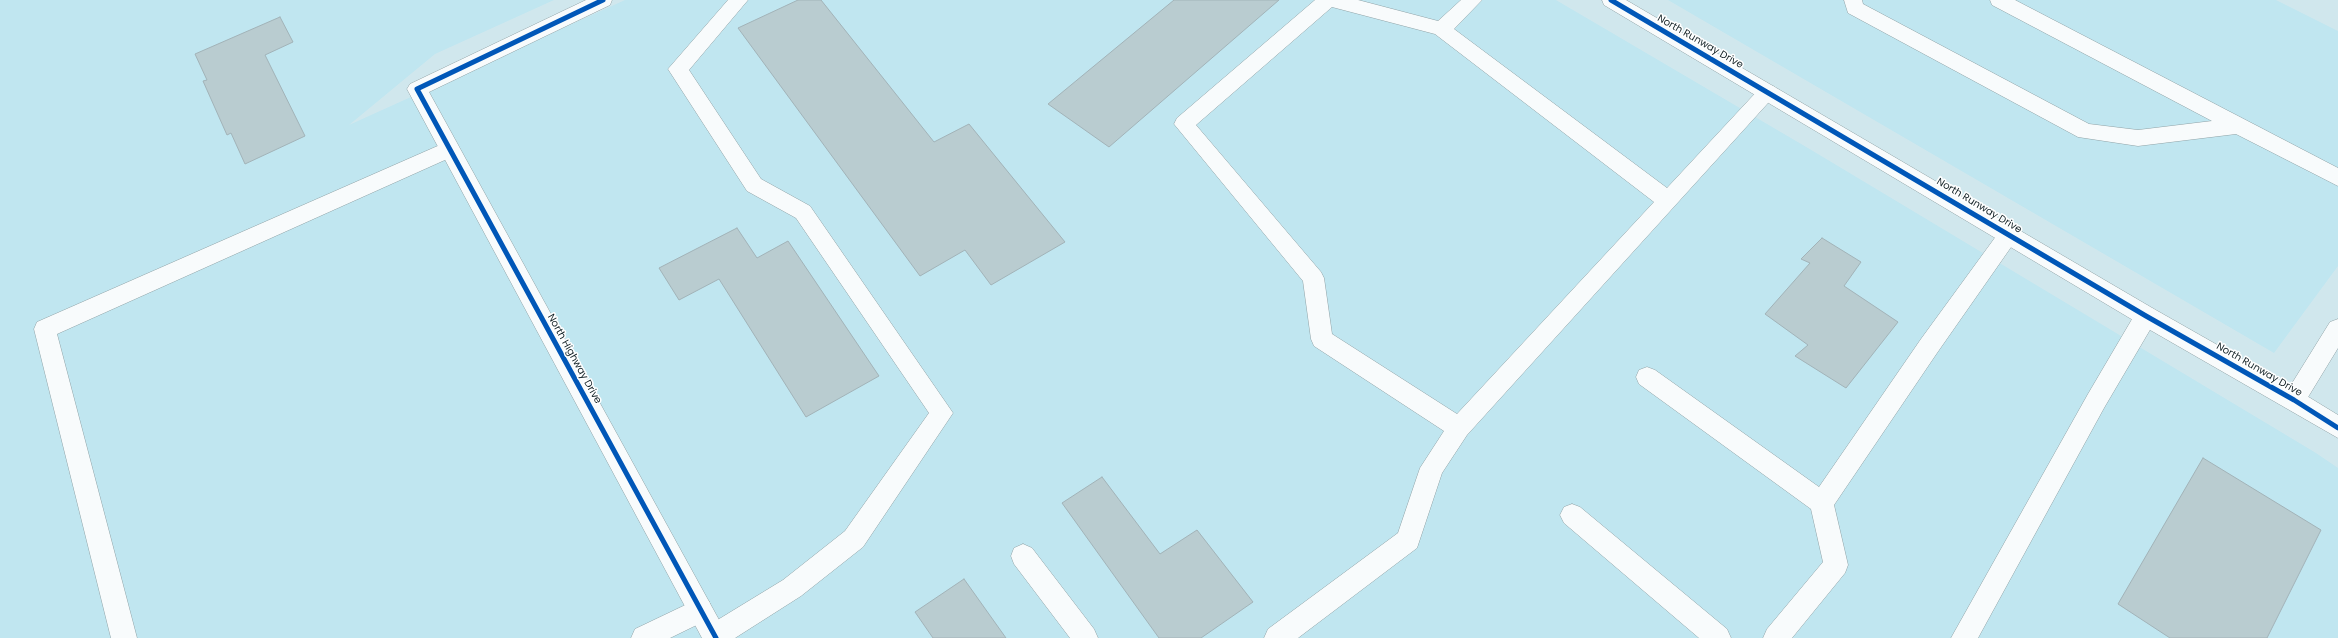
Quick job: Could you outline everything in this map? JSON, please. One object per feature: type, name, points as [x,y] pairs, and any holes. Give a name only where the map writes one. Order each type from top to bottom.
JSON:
[{"type":"street","name":"North Highway Drive","points":[[604,0],[416,88],[715,637]]},
{"type":"street","points":[[715,637],[792,588],[854,539],[942,413],[803,212],[754,185],[678,69],[739,0]]},
{"type":"street","points":[[1327,0],[1184,124],[1313,278],[1322,339],[1459,428]]},
{"type":"street","points":[[1332,0],[1442,29],[1667,200]]},
{"type":"street","points":[[1442,29],[1473,0]]},
{"type":"street","name":"North Runway Drive","points":[[1611,0],[2146,316],[2294,400],[2338,428]]},
{"type":"street","points":[[1853,0],[1855,8],[2085,131],[2138,138],[2237,126]]},
{"type":"street","points":[[1999,0],[2338,178]]},
{"type":"street","points":[[1277,638],[1408,540],[1432,468],[1459,428],[1653,215],[1768,92]]},
{"type":"street","points":[[124,638],[45,330],[450,149]]},
{"type":"street","points":[[1822,503],[1929,346],[2009,234]]},
{"type":"street","points":[[1964,638],[2096,401],[2146,316]]},
{"type":"street","points":[[2294,400],[2338,329]]},
{"type":"street","points":[[1647,377],[1822,503],[1836,565],[1776,638]]},
{"type":"street","points":[[1572,515],[1718,638]]},
{"type":"street","points":[[1023,556],[1085,638]]},
{"type":"street","points":[[644,638],[700,610]]},
{"type":"shaded area","points":[[0,0],[554,0],[435,54],[349,125],[625,0],[1556,0],[1813,151],[2316,453],[2338,468],[2338,638],[0,638]]},
{"type":"shaded area","points":[[1668,0],[2276,0],[2338,31],[2338,266],[2274,353]]},
{"type":"building","points":[[798,0],[821,0],[934,142],[969,124],[1065,242],[991,285],[965,250],[920,276],[738,28]]},
{"type":"building","points":[[1174,0],[1279,0],[1109,147],[1048,104]]},
{"type":"building","points":[[280,17],[293,42],[265,55],[305,136],[245,164],[231,133],[227,135],[203,81],[207,80],[195,54]]},
{"type":"building","points":[[737,228],[757,258],[788,241],[879,376],[806,417],[719,279],[679,300],[659,268]]},
{"type":"building","points":[[1822,238],[1861,262],[1844,286],[1898,322],[1846,388],[1795,356],[1808,345],[1765,314],[1810,263],[1801,259]]},
{"type":"building","points":[[2203,458],[2321,530],[2267,638],[2170,638],[2118,604]]},
{"type":"building","points":[[1102,477],[1160,554],[1197,530],[1253,602],[1201,638],[1159,638],[1062,503]]},
{"type":"building","points":[[964,579],[1006,638],[933,638],[915,612]]},
{"type":"cycle path","points":[[603,0],[417,89],[716,638]]},
{"type":"cycle path","points":[[1611,0],[2146,316],[2294,400],[2338,428]]}]
